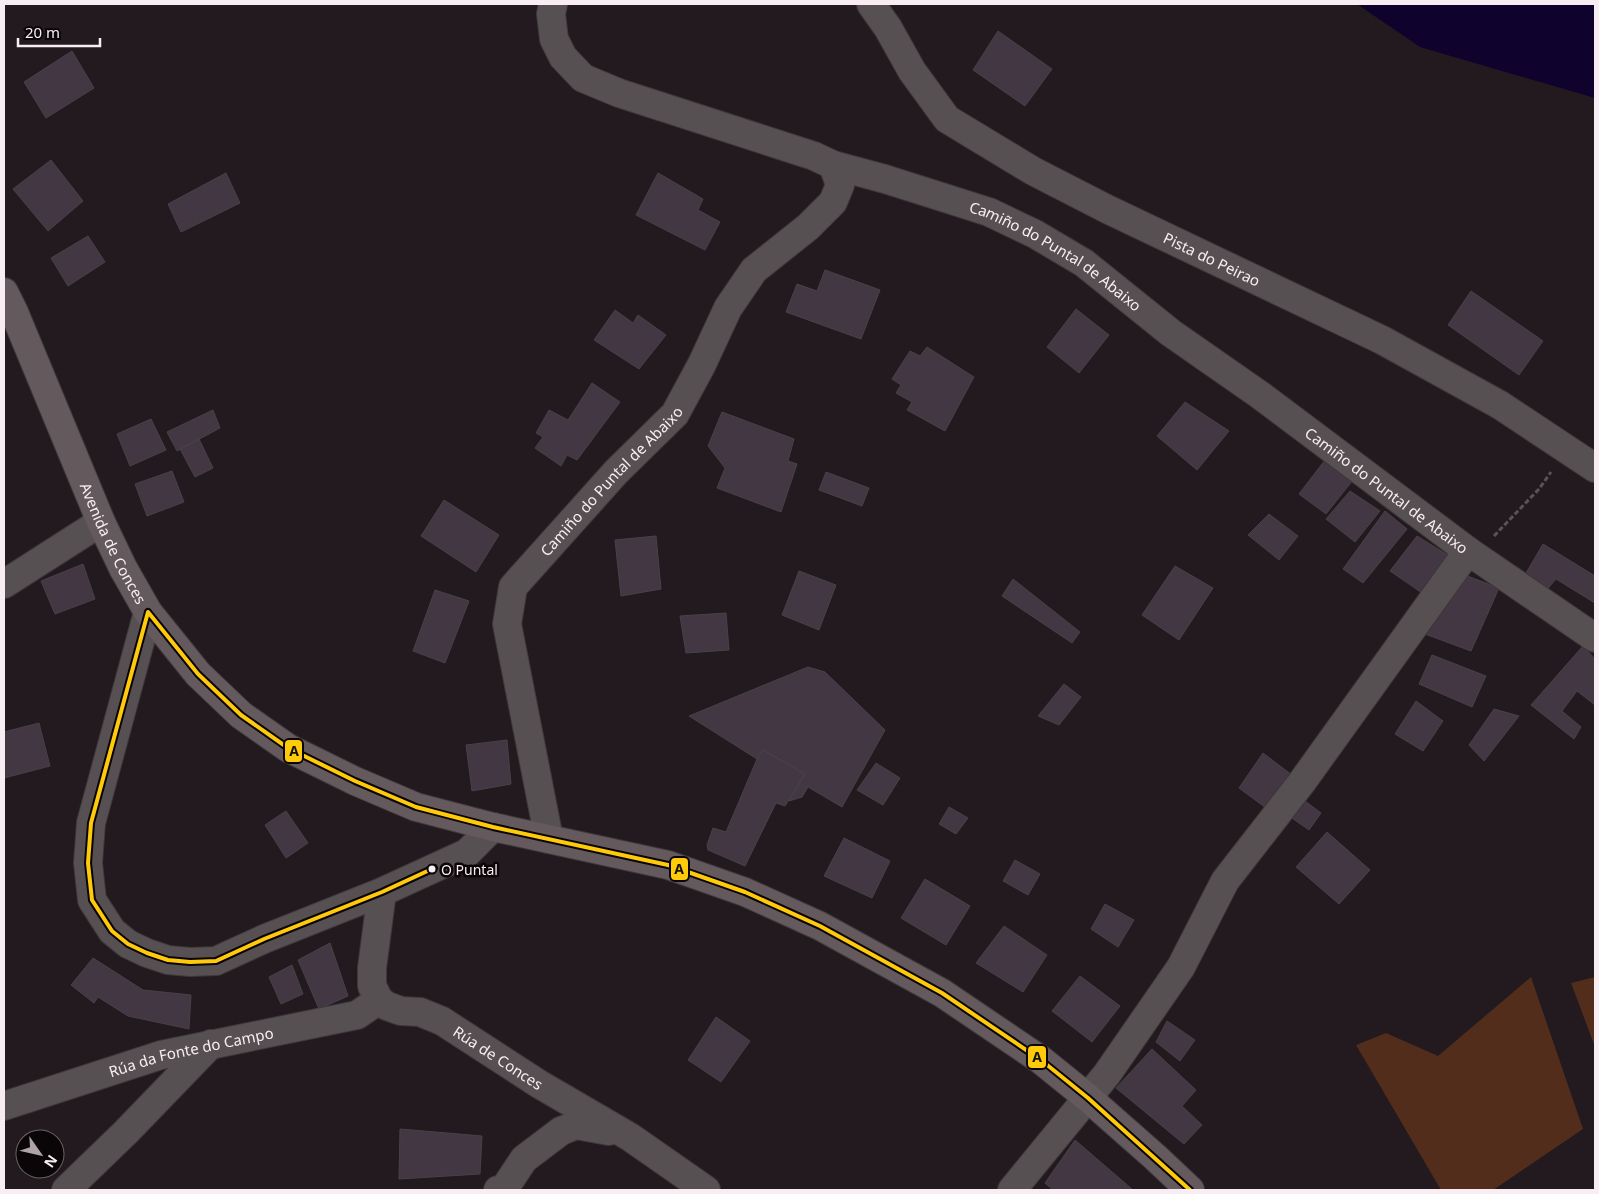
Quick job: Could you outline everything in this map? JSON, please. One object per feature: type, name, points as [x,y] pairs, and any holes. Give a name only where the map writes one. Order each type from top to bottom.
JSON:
[{"type":"main road","name":"Avenida de Conces","points":[[4,292],[18,321],[101,522],[123,568],[148,612],[198,674],[241,715],[288,748],[355,781],[416,807],[493,827],[668,866],[745,892],[820,926],[942,993],[1041,1060],[1088,1098],[1190,1190]]},
{"type":"street","name":"Camiño do Puntal de Abaixo","points":[[553,4],[551,14],[554,39],[563,58],[583,78],[619,93],[814,156],[833,165],[885,178],[989,212],[1060,248],[1084,263],[1171,334],[1260,395],[1468,551],[1302,782],[1225,881],[1181,967],[1107,1074],[1012,1190]]},
{"type":"street","name":"Pista do Peirao","points":[[871,4],[888,28],[912,71],[947,119],[1033,171],[1107,209],[1382,340],[1500,406],[1586,461]]},
{"type":"street","name":"Camiño do Puntal de Abaixo","points":[[549,839],[507,624],[513,586],[616,472],[675,414],[702,364],[728,308],[754,270],[808,227],[833,202],[840,185],[833,165]]},
{"type":"street","points":[[4,584],[101,522]]},
{"type":"street","points":[[1468,551],[1595,638]]},
{"type":"street","points":[[148,612],[91,822],[88,863],[92,900],[112,931],[128,944],[147,954],[168,960],[190,962],[216,961],[264,938],[382,892],[467,853],[493,827]]},
{"type":"street","points":[[379,1000],[372,986],[372,968],[382,892]]},
{"type":"street","name":"Rúa da Fonte do Campo","points":[[4,1106],[161,1055],[358,1015],[379,1000]]},
{"type":"street","name":"Rúa de Conces","points":[[379,1000],[386,1006],[401,1011],[420,1012],[442,1021],[554,1093],[630,1136],[706,1190]]},
{"type":"street","points":[[66,1190],[126,1132],[211,1044]]},
{"type":"street","points":[[498,1190],[504,1189],[546,1125],[554,1093]]},
{"type":"street","points":[[524,1159],[560,1131],[576,1125],[630,1136]]},
{"type":"path","points":[[1468,551],[1492,538],[1539,490],[1552,470],[1586,461]]},
{"type":"shaded area","points":[[1357,4],[1595,4],[1595,98],[1420,47]]},
{"type":"shaded area","points":[[1531,977],[1583,1129],[1493,1190],[1441,1190],[1356,1045],[1386,1033],[1438,1056]]},
{"type":"shaded area","points":[[1595,977],[1595,1047],[1571,983]]},
{"type":"building","points":[[998,31],[1052,69],[1025,106],[973,70]]},
{"type":"building","points":[[72,51],[94,88],[46,118],[24,82]]},
{"type":"building","points":[[51,160],[83,201],[48,231],[13,189]]},
{"type":"building","points":[[226,173],[240,203],[181,232],[168,204]]},
{"type":"building","points":[[658,173],[703,199],[698,210],[720,222],[705,250],[636,215]]},
{"type":"building","points":[[88,236],[105,262],[68,286],[51,258]]},
{"type":"building","points":[[825,270],[880,290],[861,339],[786,312],[797,284],[817,291]]},
{"type":"building","points":[[1471,291],[1543,341],[1519,375],[1448,325]]},
{"type":"building","points":[[1076,309],[1109,335],[1079,373],[1047,347]]},
{"type":"building","points":[[615,310],[633,323],[638,315],[666,335],[639,369],[594,340]]},
{"type":"building","points":[[927,347],[974,377],[945,431],[907,410],[912,402],[896,393],[901,385],[892,379],[910,351],[920,356]]},
{"type":"building","points":[[592,383],[620,402],[577,460],[567,455],[561,466],[535,448],[543,437],[536,433],[549,410],[568,420]]},
{"type":"building","points":[[1185,402],[1229,431],[1197,470],[1157,436]]},
{"type":"building","points":[[213,410],[220,428],[177,451],[167,432]]},
{"type":"building","points":[[722,412],[794,439],[788,461],[797,464],[781,512],[717,488],[725,468],[708,446]]},
{"type":"building","points":[[151,419],[166,450],[130,466],[117,434]]},
{"type":"building","points":[[199,439],[213,468],[195,477],[180,449]]},
{"type":"building","points":[[1325,460],[1353,480],[1326,514],[1299,494]]},
{"type":"building","points":[[172,471],[184,502],[147,516],[135,484]]},
{"type":"building","points":[[826,472],[869,488],[862,506],[819,490]]},
{"type":"building","points":[[1350,491],[1380,511],[1355,542],[1326,519]]},
{"type":"building","points":[[444,500],[499,535],[476,572],[421,536]]},
{"type":"building","points":[[1385,511],[1407,529],[1363,583],[1343,569]]},
{"type":"building","points":[[1269,514],[1298,536],[1279,560],[1248,535]]},
{"type":"building","points":[[656,536],[661,589],[621,596],[615,540]]},
{"type":"building","points":[[1417,536],[1451,557],[1425,595],[1390,571]]},
{"type":"building","points":[[1543,544],[1595,576],[1595,603],[1556,579],[1543,594],[1522,580]]},
{"type":"building","points":[[83,564],[95,599],[55,614],[41,581]]},
{"type":"building","points":[[1175,566],[1213,588],[1179,640],[1142,615]]},
{"type":"building","points":[[799,571],[836,585],[819,630],[782,615]]},
{"type":"building","points":[[1457,572],[1499,588],[1471,651],[1425,634]]},
{"type":"building","points":[[1013,579],[1080,632],[1072,643],[1002,596]]},
{"type":"building","points":[[435,590],[469,601],[445,663],[413,651]]},
{"type":"building","points":[[726,613],[729,650],[686,653],[680,616]]},
{"type":"building","points":[[1583,646],[1595,659],[1595,705],[1577,691],[1562,711],[1581,727],[1574,739],[1531,705]]},
{"type":"building","points":[[1432,655],[1486,676],[1472,707],[1419,684]]},
{"type":"building","points":[[808,667],[825,672],[885,730],[842,807],[808,787],[802,797],[789,801],[805,774],[763,750],[757,759],[689,716]]},
{"type":"building","points":[[1064,684],[1081,697],[1059,725],[1038,716]]},
{"type":"building","points":[[1416,701],[1443,721],[1423,751],[1395,734]]},
{"type":"building","points":[[1494,709],[1519,716],[1484,761],[1469,745]]},
{"type":"building","points":[[39,723],[50,766],[4,778],[4,732]]},
{"type":"building","points":[[507,740],[511,784],[472,791],[466,745]]},
{"type":"building","points":[[763,750],[805,774],[785,806],[776,803],[745,866],[708,850],[707,845],[713,828],[726,832],[757,759]]},
{"type":"building","points":[[1263,753],[1292,775],[1266,808],[1239,788]]},
{"type":"building","points":[[876,763],[900,778],[883,805],[857,790]]},
{"type":"building","points":[[1305,801],[1321,813],[1309,830],[1292,818]]},
{"type":"building","points":[[949,807],[968,818],[956,834],[939,824]]},
{"type":"building","points":[[286,811],[308,843],[286,858],[265,825]]},
{"type":"building","points":[[1327,832],[1370,870],[1339,904],[1296,867]]},
{"type":"building","points":[[844,838],[890,861],[872,898],[824,876]]},
{"type":"building","points":[[1015,860],[1040,874],[1028,895],[1003,881]]},
{"type":"building","points":[[925,879],[970,906],[946,945],[901,918]]},
{"type":"building","points":[[1105,904],[1134,920],[1118,947],[1091,929]]},
{"type":"building","points":[[1004,926],[1047,955],[1023,992],[976,963]]},
{"type":"building","points":[[330,943],[348,996],[319,1009],[298,960]]},
{"type":"building","points":[[93,958],[143,990],[191,995],[189,1029],[128,1016],[98,997],[94,1003],[71,985]]},
{"type":"building","points":[[292,965],[303,994],[281,1004],[269,977]]},
{"type":"building","points":[[1080,976],[1120,1006],[1092,1042],[1052,1011]]},
{"type":"building","points":[[716,1017],[750,1041],[721,1082],[688,1060]]},
{"type":"building","points":[[1167,1021],[1195,1040],[1180,1061],[1156,1042]]},
{"type":"building","points":[[1152,1049],[1196,1090],[1182,1106],[1202,1125],[1184,1144],[1116,1088]]},
{"type":"building","points":[[400,1129],[482,1136],[480,1174],[399,1179]]},
{"type":"building","points":[[1075,1140],[1133,1190],[1053,1190],[1045,1183]]},
{"type":"transit line","name":"A","points":[[148,612],[198,674],[241,715],[288,748],[355,781],[416,807],[493,827],[668,865],[745,892],[820,926],[942,993],[1041,1060],[1088,1098],[1190,1190]]},
{"type":"transit line","name":"A","points":[[148,612],[91,823],[88,863],[92,900],[112,931],[128,944],[168,960],[190,962],[216,961],[264,939],[382,892],[434,868]]},
{"type":"place","name":"O Puntal","points":[[432,869]]}]
